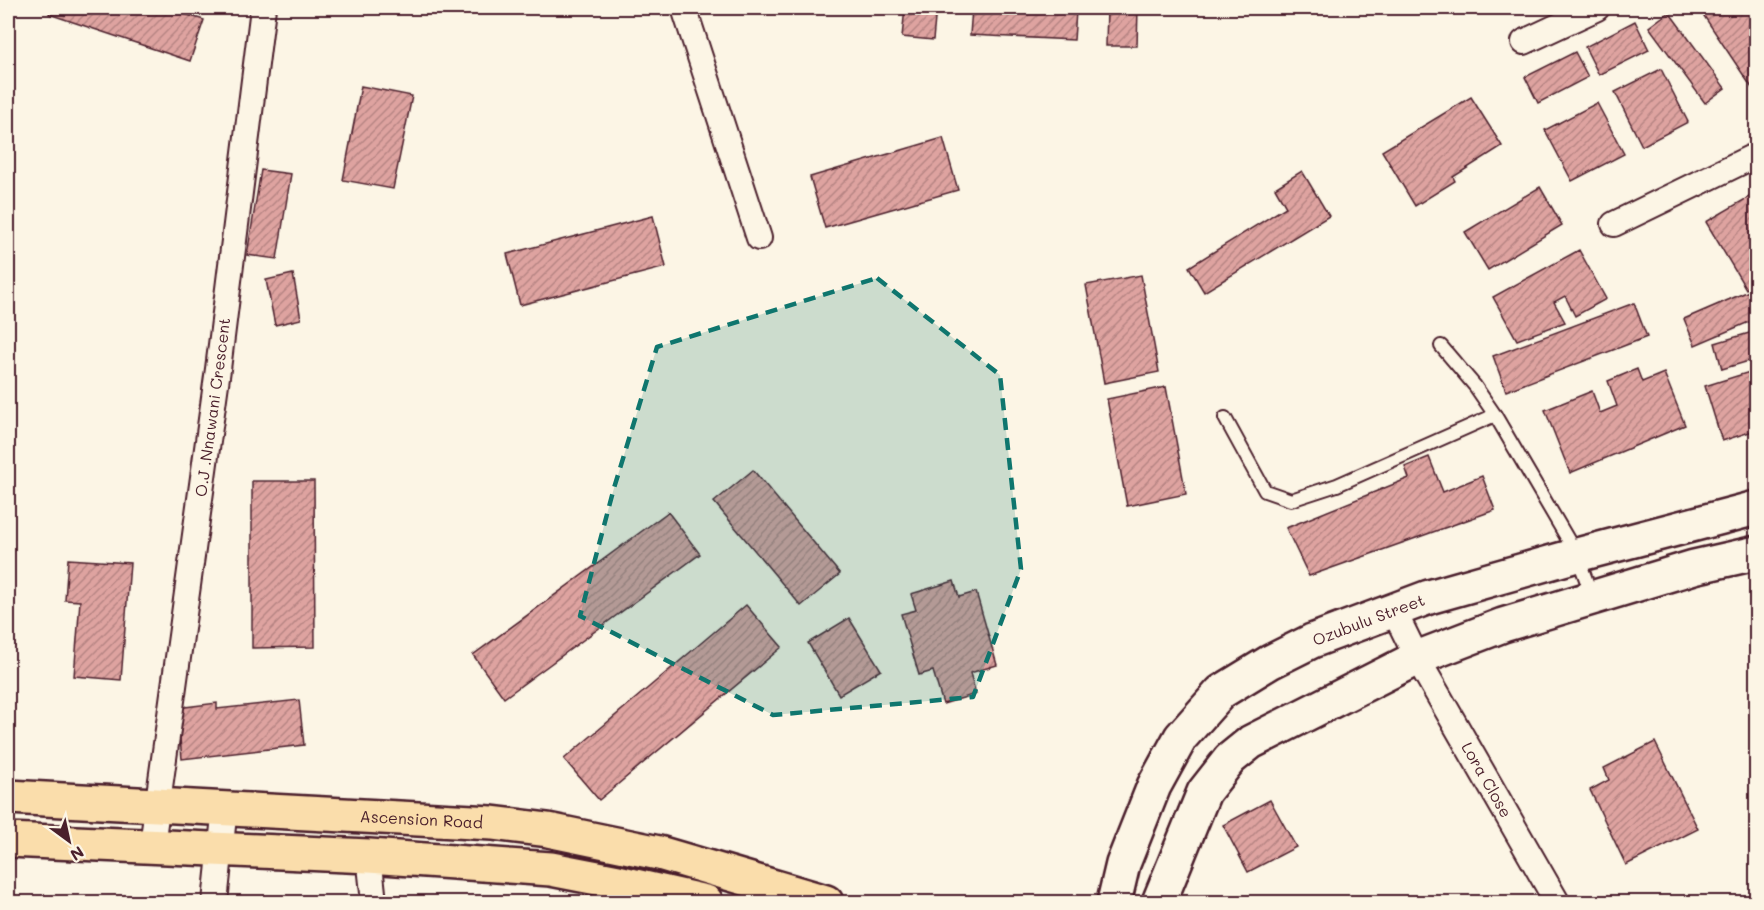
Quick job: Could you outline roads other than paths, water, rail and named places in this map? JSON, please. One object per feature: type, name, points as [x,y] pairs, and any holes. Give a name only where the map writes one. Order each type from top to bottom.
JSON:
[{"type":"main road","name":"Ozubulu Street","points":[[1114,903],[1124,864],[1154,786],[1181,737],[1221,692],[1270,662],[1312,641],[1393,609],[1577,555],[1756,508]]},
{"type":"main road","points":[[1159,903],[1204,792],[1230,759],[1251,742],[1417,658],[1503,625],[1694,567],[1756,553]]},
{"type":"main road","name":"Ascension Road","points":[[8,797],[492,823],[548,830],[659,853],[826,903]]},
{"type":"main road","points":[[8,840],[221,848],[550,869],[628,884],[706,903]]},
{"type":"street","name":"O.J .Nnawani Crescent","points":[[152,845],[218,369],[263,8]]},
{"type":"street","points":[[684,8],[759,238]]},
{"type":"street","points":[[1524,42],[1597,8]]},
{"type":"street","points":[[1614,224],[1756,155]]},
{"type":"street","name":"Lora Close","points":[[1393,609],[1417,658],[1557,903]]},
{"type":"street","points":[[215,903],[225,807]]},
{"type":"street","points":[[369,856],[374,903]]},
{"type":"lane","points":[[1441,346],[1496,415],[1577,555],[1593,598]]},
{"type":"lane","points":[[1225,418],[1265,491],[1291,500],[1337,485],[1496,415]]}]
